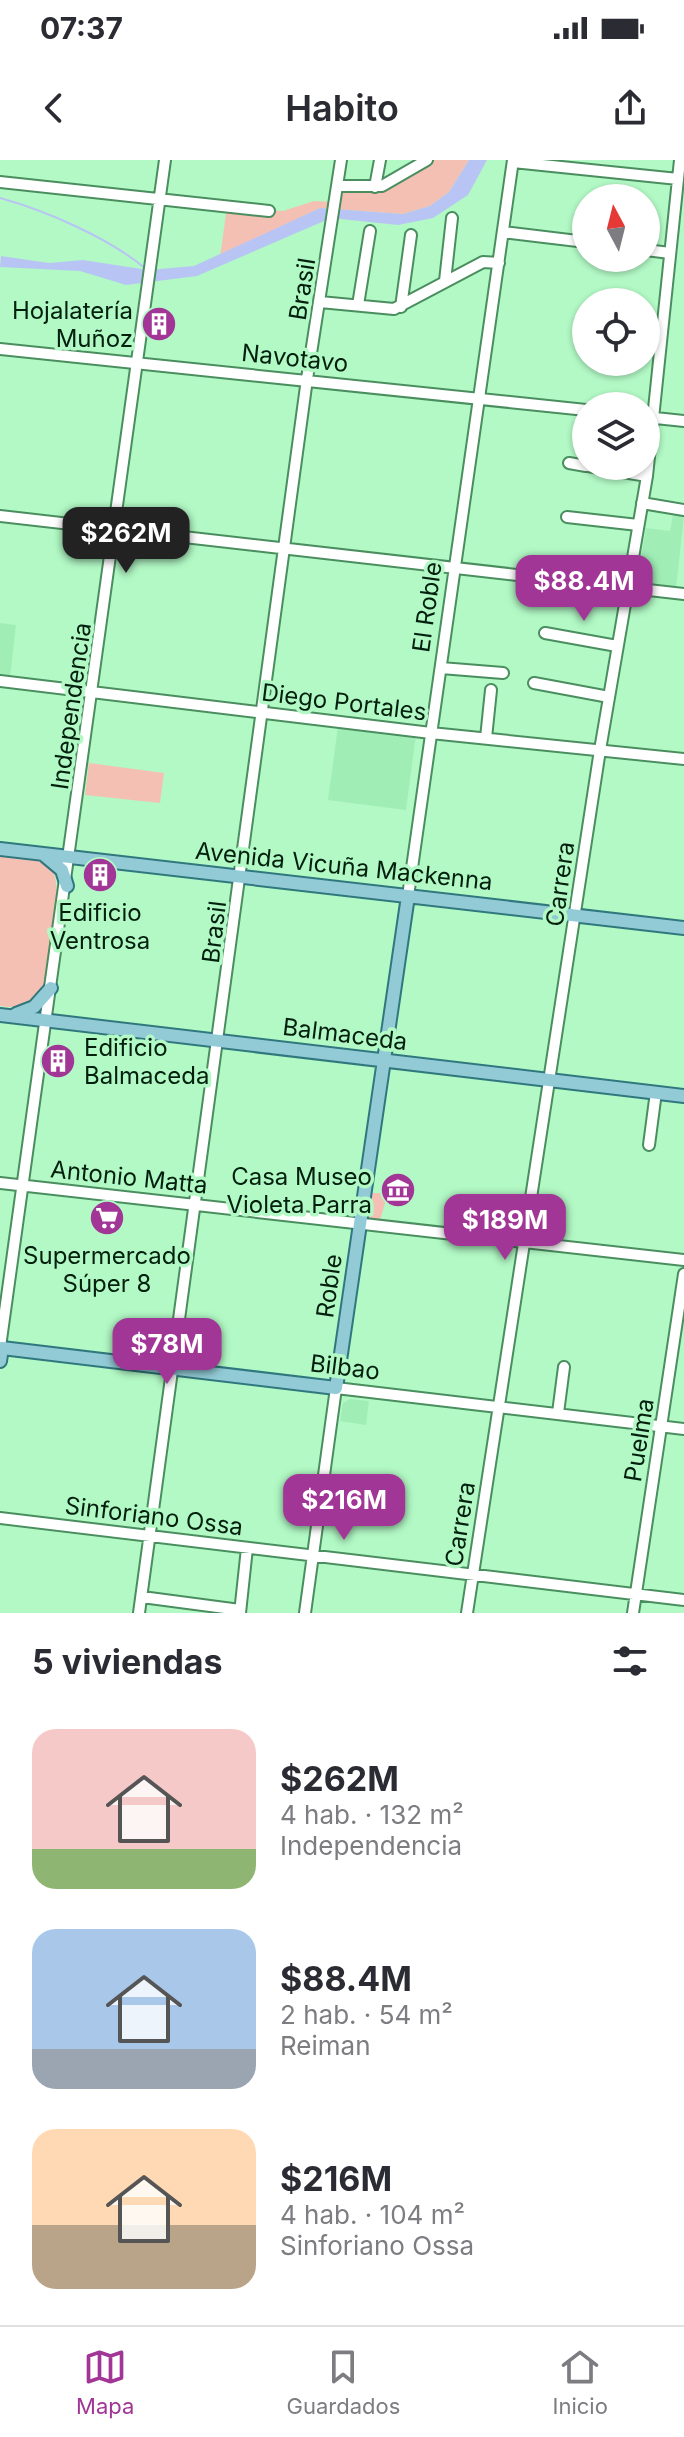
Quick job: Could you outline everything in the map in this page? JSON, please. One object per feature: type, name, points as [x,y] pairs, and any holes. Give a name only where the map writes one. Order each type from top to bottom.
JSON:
[{"type":"main road","name":"Avenida Vicuña Mackenna","points":[[0,849],[684,928]]},
{"type":"main road","points":[[36,853],[58,866],[67,886]]},
{"type":"main road","name":"El Roble","points":[[385,1061],[408,896]]},
{"type":"main road","points":[[4,1015],[34,1007],[51,988]]},
{"type":"main road","name":"Balmaceda","points":[[4,1015],[684,1096]]},
{"type":"main road","name":"Roble","points":[[336,1388],[385,1061]]},
{"type":"main road","name":"Bilbao","points":[[1,1352],[336,1388]]},
{"type":"street","name":"Independencia","points":[[1,1352],[165,160]]},
{"type":"street","name":"Brasil","points":[[139,1613],[265,712],[307,379],[341,160]]},
{"type":"street","points":[[375,187],[380,160]]},
{"type":"street","name":"Carrera","points":[[652,392],[680,160]]},
{"type":"street","points":[[338,186],[375,187],[423,161]]},
{"type":"street","points":[[513,161],[678,176]]},
{"type":"street","name":"El Roble","points":[[408,896],[513,161]]},
{"type":"street","points":[[0,182],[269,211]]},
{"type":"street","points":[[445,281],[452,218]]},
{"type":"street","points":[[358,305],[370,231]]},
{"type":"street","points":[[503,232],[572,240]]},
{"type":"street","points":[[401,307],[411,235]]},
{"type":"street","points":[[660,252],[670,253]]},
{"type":"street","points":[[320,302],[394,309],[483,262],[499,263]]},
{"type":"street","name":"Navotavo","points":[[0,349],[572,408]]},
{"type":"street","points":[[660,418],[684,421]]},
{"type":"street","name":"Carrera","points":[[467,1613],[600,750],[646,480]]},
{"type":"street","points":[[642,503],[684,510]]},
{"type":"street","points":[[0,516],[684,594]]},
{"type":"street","points":[[567,517],[638,525]]},
{"type":"street","points":[[545,633],[617,646]]},
{"type":"street","points":[[441,668],[503,673]]},
{"type":"street","name":"Diego Portales","points":[[0,681],[431,733],[684,756]]},
{"type":"street","points":[[534,683],[609,697]]},
{"type":"street","points":[[486,738],[491,690]]},
{"type":"street","points":[[649,1145],[656,1092]]},
{"type":"street","name":"Antonio Matta","points":[[0,1183],[684,1260]]},
{"type":"street","name":"Puelma","points":[[633,1613],[684,1274]]},
{"type":"street","points":[[558,1413],[564,1367]]},
{"type":"street","name":"Bilbao","points":[[336,1388],[684,1429]]},
{"type":"street","name":"Roble","points":[[305,1613],[336,1388]]},
{"type":"street","name":"Sinforiano Ossa","points":[[0,1518],[684,1600]]},
{"type":"street","points":[[142,1597],[195,1608],[240,1612],[247,1548]]},
{"type":"shaded area","points":[[429,160],[469,160],[449,192],[430,206],[403,214],[320,208],[220,257],[227,207],[283,211],[314,201],[335,202],[339,188],[364,189]]},
{"type":"shaded area","points":[[673,515],[684,516],[676,588],[637,582],[646,528],[670,531]]},
{"type":"shaded area","points":[[0,623],[16,625],[10,677],[0,676]]},
{"type":"shaded area","points":[[338,726],[416,734],[406,810],[328,800]]},
{"type":"shaded area","points":[[89,763],[164,773],[160,803],[85,795]]},
{"type":"shaded area","points":[[0,854],[43,859],[51,867],[56,881],[55,919],[43,989],[24,1005],[13,1007],[0,1006]]},
{"type":"shaded area","points":[[385,1179],[415,1183],[412,1200],[388,1194],[380,1220],[368,1219],[369,1193],[383,1193]]},
{"type":"shaded area","points":[[350,1399],[369,1401],[366,1425],[340,1421],[343,1403]]},
{"type":"water","points":[[469,160],[487,160],[468,195],[433,218],[398,225],[331,218],[197,276],[126,285],[80,271],[0,267],[1,256],[49,263],[83,260],[148,270],[194,266],[320,208],[403,214],[430,206],[449,192]]},
{"type":"waterway","points":[[0,198],[77,227],[146,269]]},
{"type":"place","name":"Hojalatería Muñoz","points":[[159,324]]},
{"type":"place","name":"Edificio Ventrosa","points":[[100,875]]},
{"type":"place","name":"Edificio Balmaceda","points":[[58,1061]]},
{"type":"place","name":"Casa Museo Violeta Parra","points":[[398,1190]]},
{"type":"place","name":"Supermercado Súper 8","points":[[107,1218]]}]
